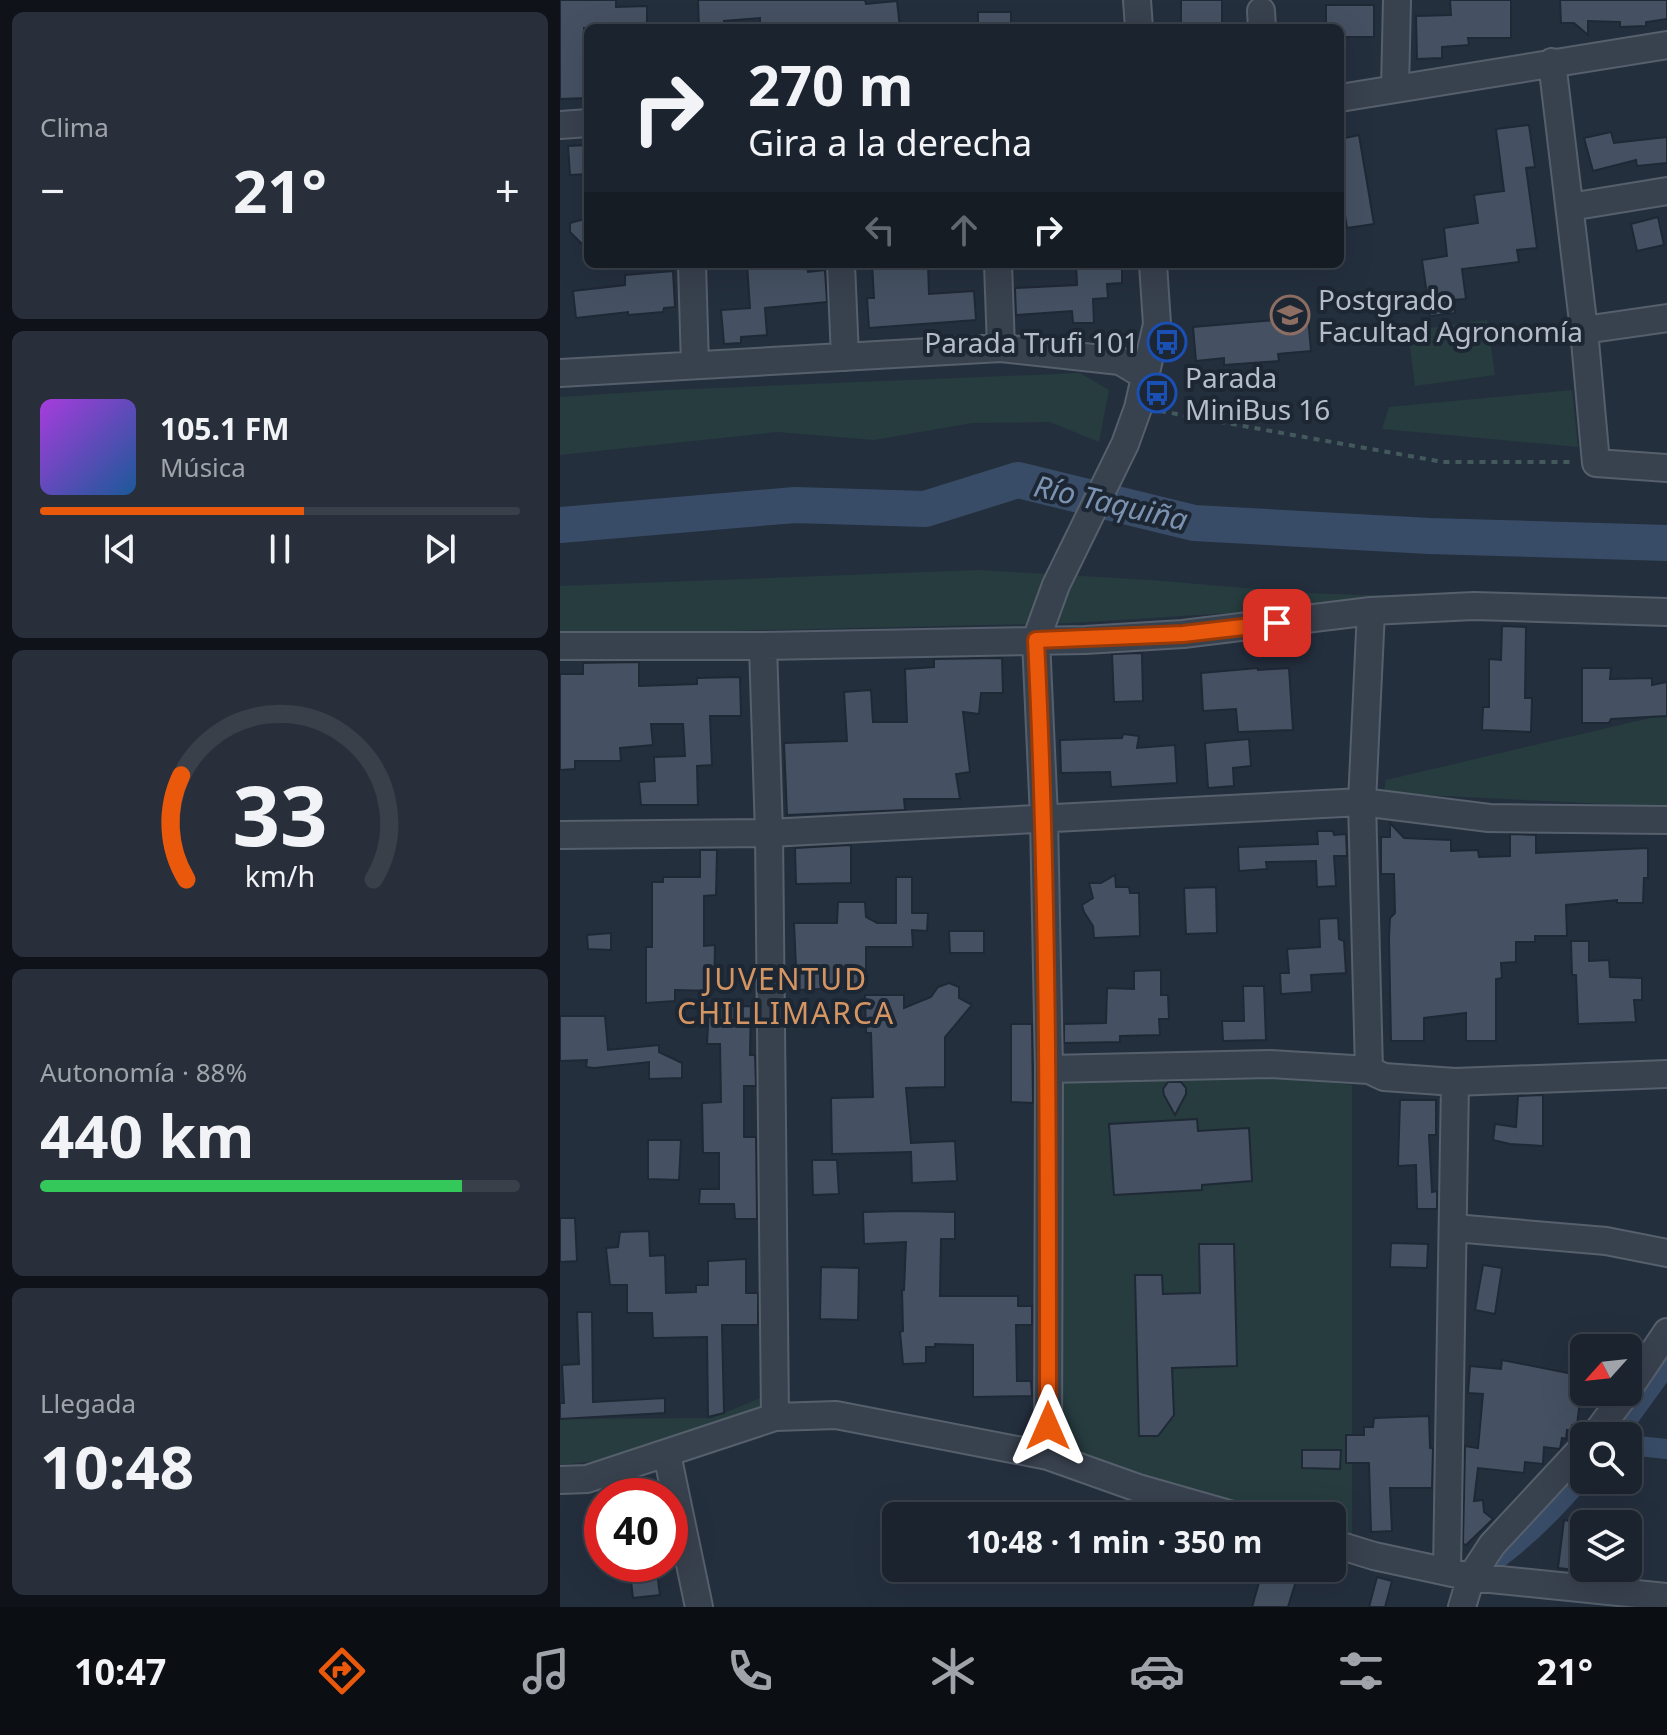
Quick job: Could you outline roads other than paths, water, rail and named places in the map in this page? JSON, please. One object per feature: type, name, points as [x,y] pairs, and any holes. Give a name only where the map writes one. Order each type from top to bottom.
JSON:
[{"type":"street","points":[[1137,0],[1139,24]]},
{"type":"street","points":[[1395,89],[1397,0]]},
{"type":"street","points":[[1344,97],[1667,45]]},
{"type":"street","points":[[1552,62],[1584,330],[1596,463],[1667,468]]},
{"type":"street","points":[[560,125],[584,123]]},
{"type":"street","points":[[1570,207],[1667,191]]},
{"type":"street","points":[[692,268],[695,365]]},
{"type":"street","points":[[841,268],[845,357]]},
{"type":"street","points":[[998,268],[1001,348]]},
{"type":"street","points":[[1048,1456],[1049,1069],[1044,817],[1036,640],[1056,585],[1125,444],[1138,408],[1157,324],[1153,268]]},
{"type":"street","points":[[1584,330],[1667,318]]},
{"type":"street","points":[[560,373],[1001,348],[1120,361],[1145,376]]},
{"type":"street","points":[[560,646],[763,646],[1183,634],[1371,611],[1474,606],[1667,612]]},
{"type":"street","points":[[1369,1070],[1362,802],[1371,611]]},
{"type":"street","points":[[763,646],[769,833],[775,1417]]},
{"type":"street","points":[[560,835],[769,833],[1362,802],[1489,818],[1667,820]]},
{"type":"street","points":[[1049,1069],[1270,1064],[1369,1070],[1384,1077],[1455,1082],[1667,1074]]},
{"type":"street","points":[[1455,1082],[1454,1228],[1462,1607]]},
{"type":"street","points":[[1454,1228],[1606,1241],[1667,1253]]},
{"type":"street","points":[[1642,1369],[1667,1332]]},
{"type":"street","points":[[560,1480],[587,1479],[775,1417],[836,1415],[1048,1456],[1187,1502]]},
{"type":"street","points":[[667,1454],[699,1607]]},
{"type":"street","points":[[1459,1573],[1492,1545],[1570,1461]]},
{"type":"street","points":[[1346,1547],[1459,1573],[1667,1597]]},
{"type":"waterway","name":"Río Taquiña","points":[[560,525],[795,505],[925,509],[1018,480],[1194,523],[1429,536],[1667,543]]},
{"type":"waterway","points":[[1626,1422],[1667,1365]]},
{"type":"waterway","points":[[1642,1446],[1667,1449]]},
{"type":"waterway","points":[[1500,1557],[1544,1519],[1570,1491]]},
{"type":"place","name":"Postgrado Facultad Agronomía","points":[[1290,315]]},
{"type":"place","name":"Parada Trufi 101","points":[[1167,342]]},
{"type":"place","name":"Parada MiniBus 16","points":[[1157,393]]},
{"type":"district","name":"JUVENTUD CHILLIMARCA","points":[[786,995]]}]
